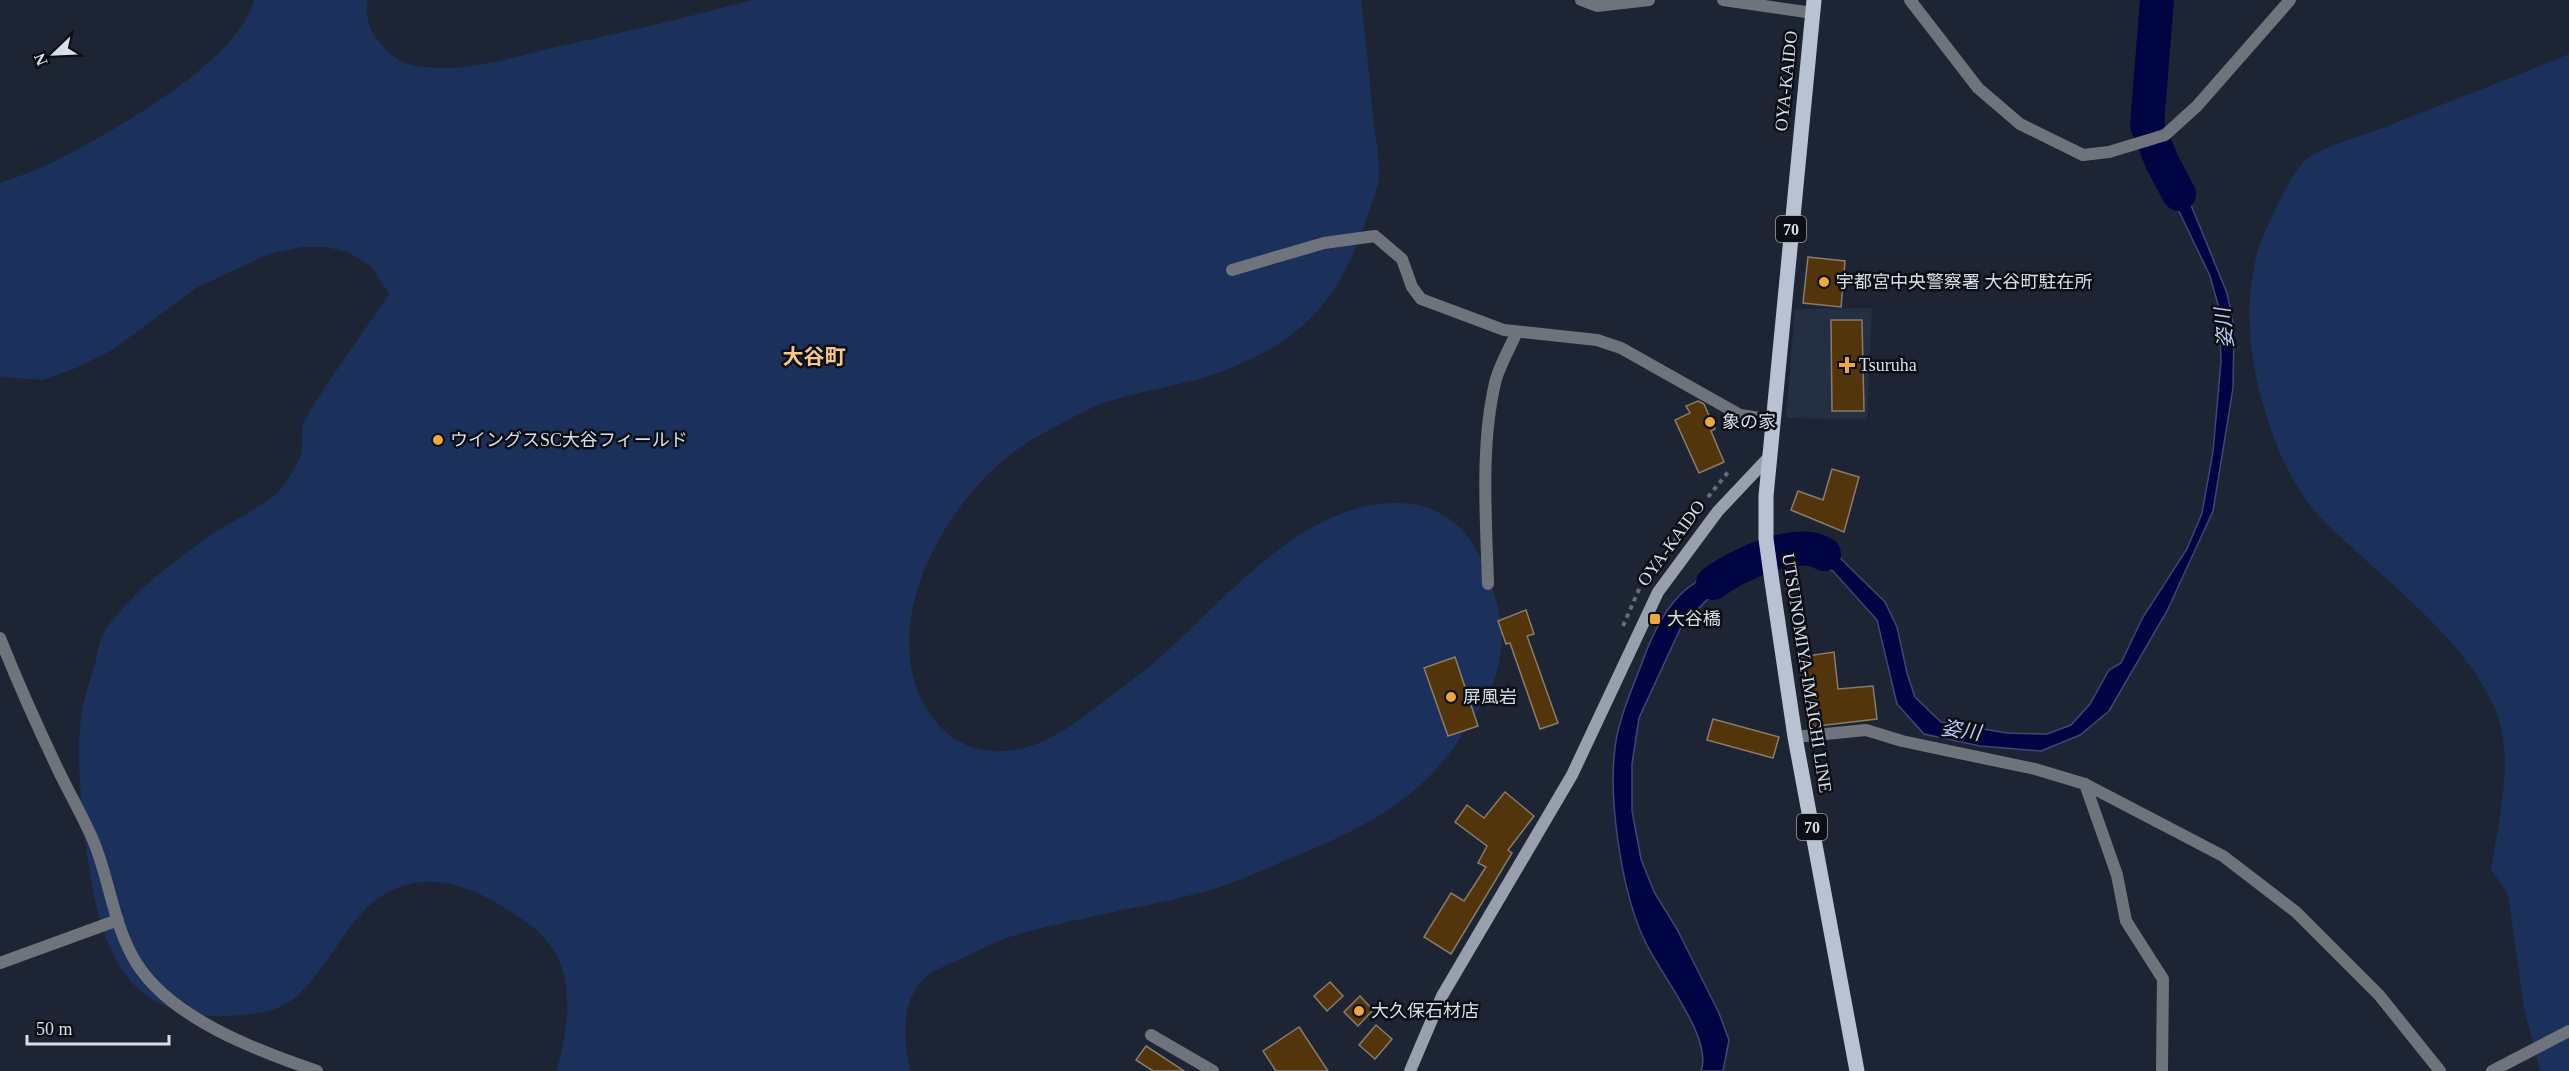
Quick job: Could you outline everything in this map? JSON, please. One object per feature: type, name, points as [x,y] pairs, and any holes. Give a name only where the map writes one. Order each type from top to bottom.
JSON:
[{"type":"main road","name":"OYA-KAIDO","points":[[1410,1071],[1442,996],[1572,775],[1658,592],[1718,510],[1769,457],[1813,7]]},
{"type":"main road","name":"UTSUNOMIYA-IMAICHI LINE","points":[[1769,457],[1766,539],[1772,582],[1795,737],[1857,1071]]},
{"type":"street","points":[[1581,0],[1597,6],[1649,0]]},
{"type":"street","points":[[1723,0],[1813,7]]},
{"type":"street","points":[[1911,0],[1978,88],[2020,124],[2083,155],[2109,152],[2165,135],[2197,106],[2290,0]]},
{"type":"street","points":[[1232,270],[1324,243],[1375,236],[1402,259],[1412,287],[1421,298],[1517,332],[1605,342],[1622,348],[1740,415],[1773,420]]},
{"type":"street","points":[[1488,584],[1485,482],[1490,426],[1496,378],[1517,332]]},
{"type":"street","points":[[0,638],[53,759],[94,841],[118,920],[137,964],[172,1000],[208,1025],[277,1058],[317,1071]]},
{"type":"street","points":[[1795,737],[1866,730],[1902,741],[2035,769],[2085,784],[2223,856],[2296,912],[2379,995],[2440,1071]]},
{"type":"street","points":[[2085,784],[2117,875],[2126,921],[2163,979],[2162,1066],[2171,1071]]},
{"type":"street","points":[[0,963],[118,920]]},
{"type":"street","points":[[2492,1071],[2569,1031]]},
{"type":"street","points":[[1151,1035],[1213,1071]]},
{"type":"shaded area","points":[[254,0],[368,0],[367,13],[372,31],[393,56],[408,64],[446,68],[504,60],[752,0],[1361,0],[1379,177],[1373,202],[1354,252],[1330,296],[1298,329],[1279,344],[1257,356],[1215,374],[1129,395],[1096,406],[1040,435],[1007,457],[976,487],[949,523],[927,563],[913,605],[909,647],[916,687],[937,723],[951,736],[967,745],[985,750],[1005,751],[1046,740],[1071,726],[1143,671],[1268,557],[1298,536],[1328,519],[1360,508],[1393,503],[1422,506],[1447,517],[1467,536],[1482,561],[1497,606],[1501,636],[1498,667],[1488,694],[1450,752],[1432,774],[1390,809],[1342,836],[1217,888],[1012,936],[931,973],[918,986],[908,1008],[905,1034],[910,1071],[557,1071],[565,1034],[567,996],[559,960],[549,943],[535,929],[506,908],[473,891],[438,882],[420,882],[402,886],[385,894],[370,905],[298,995],[272,1010],[223,1016],[184,1012],[154,1000],[131,981],[114,957],[102,928],[88,863],[81,801],[80,734],[83,706],[100,641],[106,629],[128,602],[153,579],[208,537],[267,501],[281,489],[301,455],[304,422],[389,294],[371,266],[348,252],[326,247],[302,247],[269,254],[196,288],[112,350],[76,368],[43,380],[3,377],[0,376],[0,183],[41,168],[71,153],[166,96],[224,48],[244,24]]},
{"type":"shaded area","points":[[2569,54],[2569,1071],[2540,1071],[2524,1008],[2508,894],[2491,870],[2504,785],[2505,763],[2504,742],[2492,702],[2480,680],[2449,640],[2413,603],[2323,520],[2294,481],[2267,418],[2258,385],[2250,336],[2250,303],[2253,270],[2265,232],[2294,174],[2308,158],[2335,145]]},
{"type":"shaded area","points":[[1872,308],[1867,419],[1786,418],[1795,309]]},
{"type":"water","points":[[2168,149],[2227,293],[2234,327],[2233,388],[2213,511],[2167,611],[2109,711],[2080,735],[2041,751],[1980,746],[1924,734],[1897,704],[1877,620],[1833,571],[1808,559],[1781,556],[1779,542],[1812,540],[1831,549],[1885,602],[1897,627],[1915,697],[1941,722],[2007,733],[2047,734],[2071,725],[2090,704],[2109,670],[2121,663],[2143,617],[2187,549],[2202,513],[2213,452],[2221,361],[2219,308],[2210,276],[2164,180],[2155,155]]},
{"type":"water","points":[[1753,553],[1756,576],[1713,594],[1682,625],[1639,718],[1632,764],[1632,811],[1641,859],[1654,892],[1677,929],[1719,1013],[1729,1040],[1723,1071],[1701,1071],[1703,1057],[1692,1023],[1643,937],[1628,893],[1615,813],[1613,787],[1616,741],[1626,704],[1651,640],[1666,612],[1686,589]]},
{"type":"building","name":"宇都宮中央警察署 大谷町駐在所","points":[[1808,257],[1845,261],[1841,307],[1803,303]]},
{"type":"building","name":"Tsuruha","points":[[1831,320],[1862,320],[1864,411],[1832,411]]},
{"type":"building","points":[[1698,401],[1704,404],[1715,429],[1711,431],[1724,462],[1699,473],[1675,420],[1690,413],[1686,406]]},
{"type":"building","points":[[1832,469],[1859,477],[1844,532],[1791,510],[1798,491],[1823,500]]},
{"type":"building","points":[[1526,610],[1534,634],[1527,636],[1558,723],[1540,729],[1510,643],[1506,644],[1498,621]]},
{"type":"building","points":[[1834,652],[1838,689],[1873,686],[1877,719],[1809,727],[1801,657]]},
{"type":"building","name":"屏風岩","points":[[1455,657],[1478,726],[1448,736],[1424,668]]},
{"type":"building","points":[[1713,719],[1779,737],[1773,758],[1707,740]]},
{"type":"building","points":[[1505,792],[1534,816],[1508,850],[1512,853],[1451,954],[1424,937],[1451,893],[1464,901],[1486,867],[1478,863],[1487,846],[1455,822],[1467,805],[1484,818]]},
{"type":"building","points":[[1330,982],[1343,996],[1327,1011],[1314,996]]},
{"type":"building","name":"大久保石材店","points":[[1360,996],[1373,1010],[1358,1026],[1344,1012]]},
{"type":"building","points":[[1376,1025],[1392,1039],[1375,1059],[1359,1045]]},
{"type":"building","points":[[1299,1027],[1328,1071],[1276,1071],[1263,1051]]},
{"type":"building","points":[[1146,1046],[1184,1071],[1153,1071],[1136,1060]]},
{"type":"waterway","name":"姿川","points":[[2157,0],[2147,125],[2162,162],[2179,194]]},
{"type":"waterway","name":"姿川","points":[[1713,583],[1736,569],[1767,555],[1798,549],[1812,549],[1824,554]]},
{"type":"place","name":"宇都宮中央警察署 大谷町駐在所","points":[[1824,282]]},
{"type":"place","name":"Tsuruha","points":[[1847,365]]},
{"type":"place","name":"象の家","points":[[1710,422]]},
{"type":"place","name":"ウイングスSC大谷フィールド","points":[[438,440]]},
{"type":"place","name":"大谷橋","points":[[1655,619]]},
{"type":"place","name":"屏風岩","points":[[1451,697]]},
{"type":"place","name":"大久保石材店","points":[[1359,1011]]},
{"type":"district","name":"大谷町","points":[[814,357]]}]
